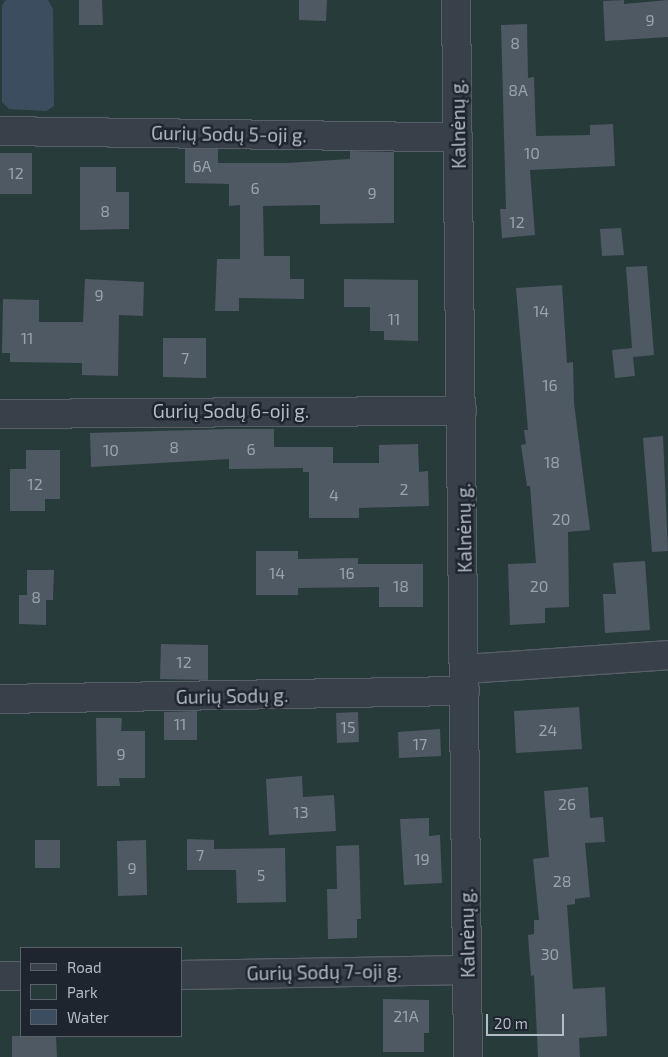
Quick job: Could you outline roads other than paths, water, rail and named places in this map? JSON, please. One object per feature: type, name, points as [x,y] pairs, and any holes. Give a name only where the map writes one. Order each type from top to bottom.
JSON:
[{"type":"street","name":"Kalnėnų g.","points":[[456,0],[468,1057]]},
{"type":"street","name":"Gurių Sodų 5-oji g.","points":[[0,131],[458,137]]},
{"type":"street","name":"Gurių Sodų 6-oji g.","points":[[0,414],[462,411]]},
{"type":"street","name":"Gurių Sodų g.","points":[[0,699],[465,680],[668,654]]},
{"type":"street","name":"Gurių Sodų 7-oji g.","points":[[182,975],[467,970]]},
{"type":"street","points":[[0,976],[20,976]]},
{"type":"water","points":[[6,0],[48,0],[53,9],[54,106],[46,111],[9,109],[2,102],[2,5]]}]
